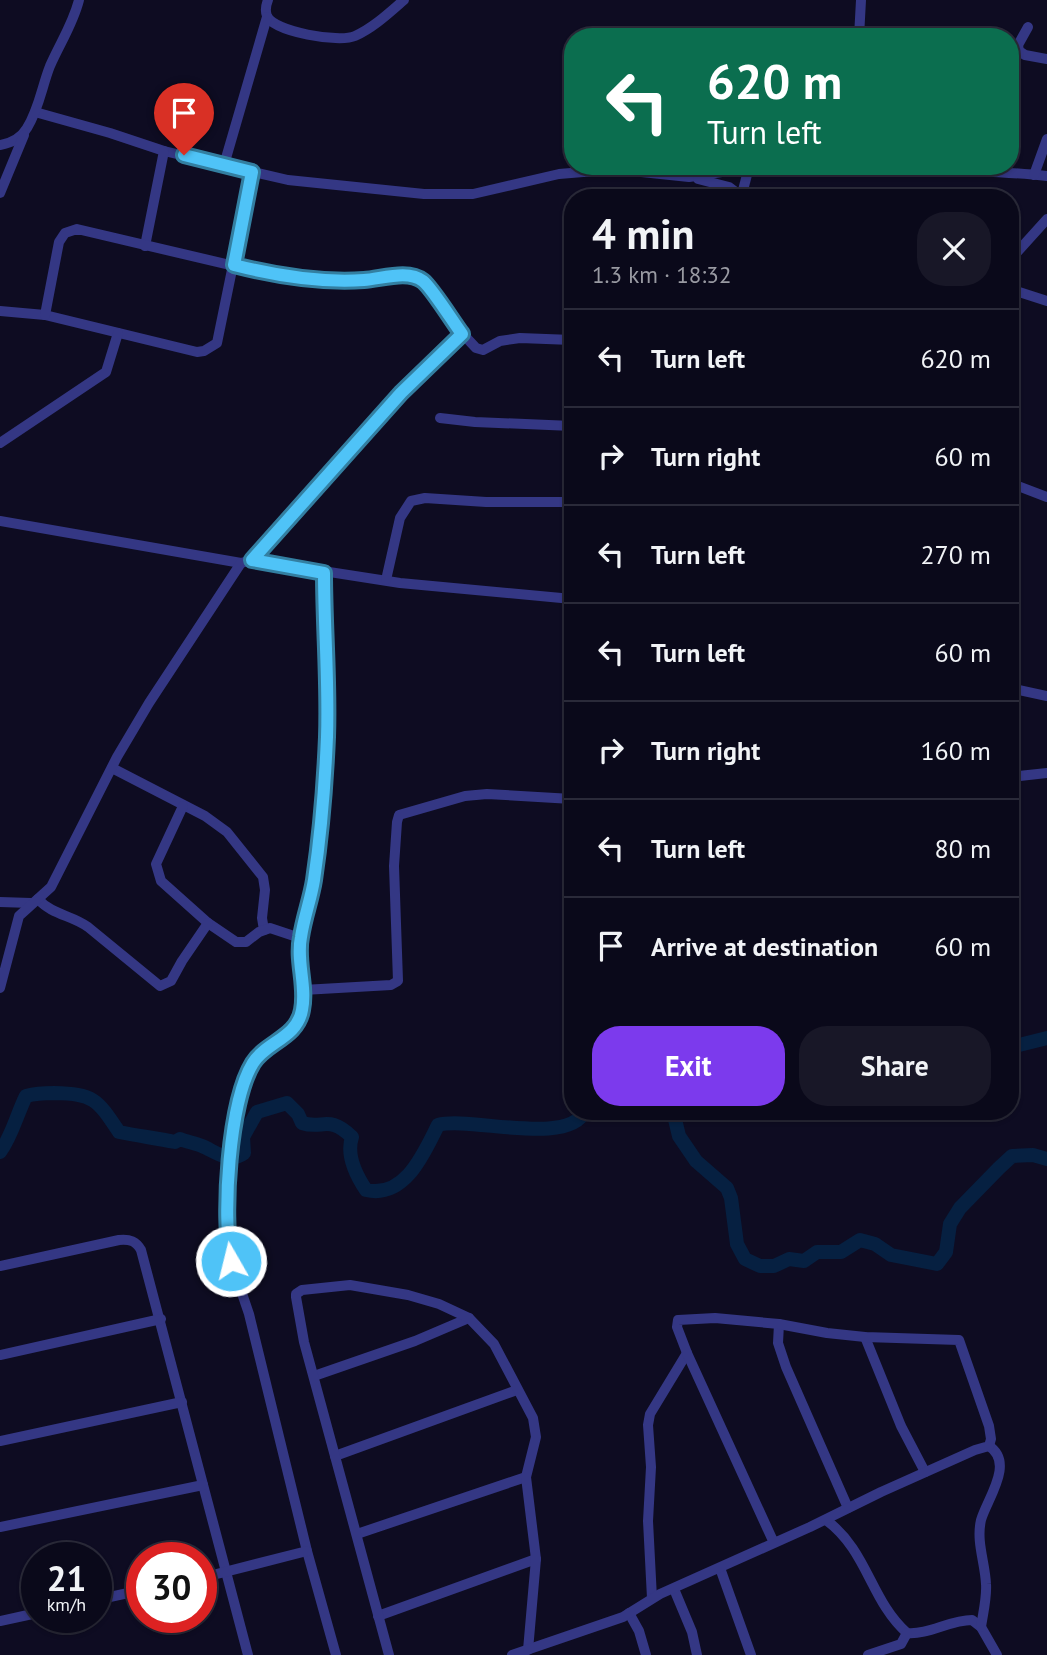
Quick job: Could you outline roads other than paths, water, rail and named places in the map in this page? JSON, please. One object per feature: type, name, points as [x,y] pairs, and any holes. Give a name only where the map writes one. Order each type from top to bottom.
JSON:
[{"type":"street","points":[[0,193],[35,112],[50,68],[72,23],[79,0]]},
{"type":"street","points":[[224,165],[267,16],[268,0]]},
{"type":"street","points":[[267,16],[272,22],[297,32],[338,40],[354,37],[386,16],[404,0]]},
{"type":"street","points":[[859,28],[861,0]]},
{"type":"street","points":[[1028,27],[1019,43],[1019,51],[1025,55],[1047,59]]},
{"type":"street","points":[[35,112],[110,132],[164,151],[288,180],[339,186],[473,194],[564,174]]},
{"type":"street","points":[[0,145],[11,143],[26,130]]},
{"type":"street","points":[[1034,175],[1047,139]]},
{"type":"street","points":[[145,246],[164,151]]},
{"type":"street","points":[[0,311],[45,315],[197,352],[211,348],[216,342],[234,265],[252,172]]},
{"type":"street","points":[[1019,174],[1047,176]]},
{"type":"street","points":[[670,175],[689,177],[731,189]]},
{"type":"street","points":[[689,177],[702,175]]},
{"type":"street","points":[[1019,250],[1047,219]]},
{"type":"street","points":[[45,315],[59,242],[65,233],[77,229],[281,277],[341,281],[416,277],[429,287],[462,334],[477,348],[482,350],[500,341],[520,338],[564,341]]},
{"type":"street","points":[[1019,292],[1047,301]]},
{"type":"street","points":[[0,443],[106,372],[118,333]]},
{"type":"street","points":[[0,988],[1,975],[16,923],[25,908],[51,887],[112,768],[179,654],[247,561],[401,393],[462,334]]},
{"type":"street","points":[[440,418],[564,426]]},
{"type":"street","points":[[1019,487],[1047,497]]},
{"type":"street","points":[[386,580],[400,518],[411,501],[425,498],[486,502],[564,502]]},
{"type":"street","points":[[0,521],[324,573],[564,598]]},
{"type":"street","points":[[324,573],[327,738],[314,880],[300,938],[302,1015],[298,1024],[258,1055],[247,1074],[238,1105],[230,1157],[227,1234],[231,1261],[249,1314],[307,1551],[336,1655]]},
{"type":"street","points":[[1019,690],[1047,696]]},
{"type":"street","points":[[112,768],[218,824],[241,847],[260,871],[265,884],[262,918],[264,930]]},
{"type":"street","points":[[1019,776],[1047,773]]},
{"type":"street","points":[[303,990],[391,985],[398,981],[394,866],[399,815],[465,796],[487,794],[564,799]]},
{"type":"street","points":[[183,806],[156,864],[161,881],[208,923],[236,942],[251,940],[264,930],[275,929],[300,938]]},
{"type":"street","points":[[0,902],[35,901],[80,921],[160,986],[171,981],[208,923]]},
{"type":"street","points":[[0,1266],[119,1240],[132,1240],[141,1250],[248,1655]]},
{"type":"street","points":[[389,1655],[304,1342],[296,1297],[302,1290],[350,1285],[408,1295],[439,1304],[469,1318],[494,1344],[533,1418],[536,1429],[526,1477],[536,1559],[528,1650]]},
{"type":"street","points":[[314,1376],[415,1341],[469,1318]]},
{"type":"street","points":[[774,1542],[687,1353],[677,1327],[678,1320],[715,1318],[865,1337],[959,1340],[989,1426],[989,1446]]},
{"type":"street","points":[[0,1355],[160,1320]]},
{"type":"street","points":[[779,1324],[778,1343],[786,1367],[848,1508]]},
{"type":"street","points":[[865,1337],[901,1426],[925,1472]]},
{"type":"street","points":[[652,1598],[648,1521],[651,1467],[648,1425],[650,1414],[687,1353]]},
{"type":"street","points":[[335,1456],[517,1390]]},
{"type":"street","points":[[0,1441],[182,1402]]},
{"type":"street","points":[[512,1655],[629,1614],[652,1598],[925,1472],[989,1446]]},
{"type":"street","points":[[981,1627],[986,1586],[980,1550],[980,1529],[983,1513],[996,1484],[1000,1462],[996,1452],[989,1446]]},
{"type":"street","points":[[357,1534],[526,1477]]},
{"type":"street","points":[[0,1527],[203,1485]]},
{"type":"street","points":[[826,1520],[841,1532],[856,1550],[878,1595],[907,1633],[916,1634],[968,1620],[981,1627],[997,1655]]},
{"type":"street","points":[[217,1574],[307,1551]]},
{"type":"street","points":[[379,1616],[536,1559]]},
{"type":"street","points":[[720,1568],[751,1655]]},
{"type":"street","points":[[674,1589],[692,1632],[697,1655]]},
{"type":"street","points":[[629,1614],[639,1631],[646,1655]]},
{"type":"street","points":[[0,1621],[21,1616]]},
{"type":"street","points":[[868,1655],[901,1644],[907,1633]]},
{"type":"waterway","points":[[1019,1045],[1047,1038]]},
{"type":"waterway","points":[[0,1152],[26,1096],[34,1094],[86,1097],[99,1105],[119,1132],[175,1142],[180,1139],[228,1157],[244,1153],[243,1137],[257,1112],[287,1103],[298,1114],[302,1123],[331,1124],[352,1137],[351,1158],[359,1178],[366,1190],[380,1191],[392,1188],[411,1171],[438,1125],[453,1123],[539,1129],[559,1127],[577,1120]]},
{"type":"waterway","points":[[675,1120],[679,1136],[696,1161],[727,1188],[731,1198],[737,1244],[745,1259],[760,1266],[774,1266],[789,1259],[804,1261],[817,1252],[841,1252],[860,1240],[875,1244],[891,1255],[937,1264],[946,1252],[950,1224],[960,1208],[999,1168],[1012,1156],[1033,1155],[1047,1159]]}]
